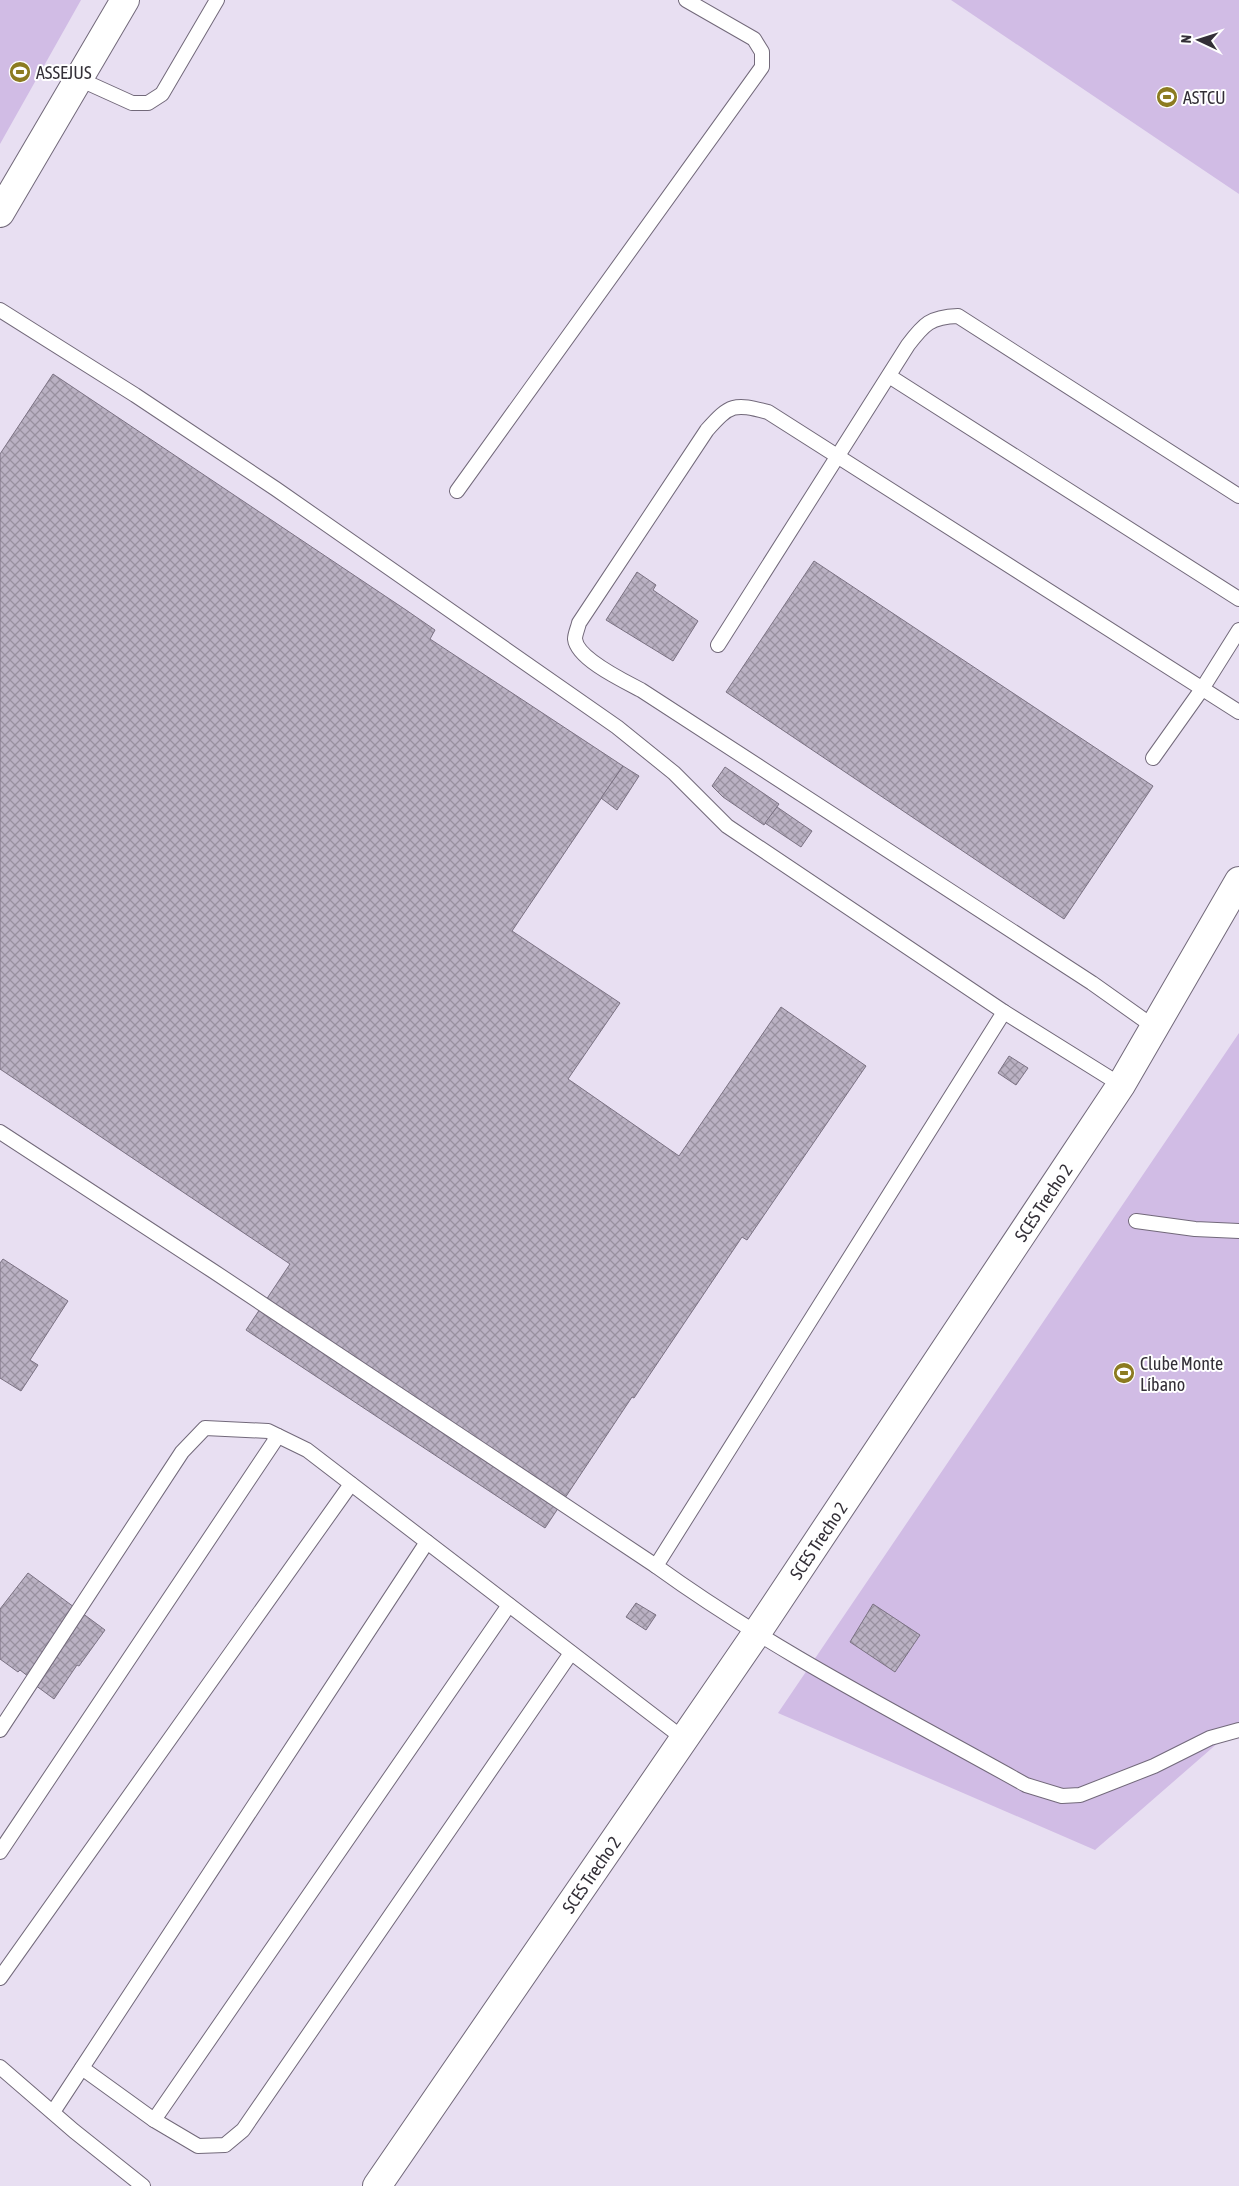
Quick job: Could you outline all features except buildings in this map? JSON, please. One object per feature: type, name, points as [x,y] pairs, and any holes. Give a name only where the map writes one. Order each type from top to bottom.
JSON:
[{"type":"street","points":[[0,213],[125,0]]},
{"type":"street","name":"SCES Trecho 2","points":[[377,2186],[756,1634],[1121,1085],[1238,884]]},
{"type":"lane","points":[[79,78],[132,103],[148,103],[162,94],[217,0]]},
{"type":"lane","points":[[457,491],[762,67],[762,52],[754,38],[686,0]]},
{"type":"lane","points":[[0,310],[135,395],[276,489],[601,716],[674,773],[727,826],[1004,1012],[1121,1085]]},
{"type":"lane","points":[[718,644],[923,325],[939,317],[958,316],[1239,496]]},
{"type":"lane","points":[[889,376],[1239,599]]},
{"type":"lane","points":[[1154,1028],[1084,977],[658,701],[593,662],[580,651],[575,638],[578,623],[707,430],[720,416],[732,408],[745,406],[768,412],[1239,712]]},
{"type":"lane","points":[[1153,758],[1202,689],[1239,630]]},
{"type":"lane","points":[[656,1566],[1004,1012]]},
{"type":"lane","points":[[0,1132],[213,1271],[656,1566],[704,1601],[756,1634],[1026,1785],[1062,1796],[1080,1795],[1154,1766],[1210,1738],[1239,1730]]},
{"type":"lane","points":[[1136,1221],[1195,1229],[1239,1231]]},
{"type":"lane","points":[[0,1730],[182,1452],[205,1428],[268,1431],[307,1450],[684,1740]]},
{"type":"lane","points":[[0,1852],[278,1436]]},
{"type":"lane","points":[[0,1978],[351,1484]]},
{"type":"lane","points":[[53,2112],[427,1542]]},
{"type":"lane","points":[[154,2120],[509,1605]]},
{"type":"lane","points":[[82,2068],[154,2120],[198,2146],[225,2145],[243,2130],[571,1653]]},
{"type":"lane","points":[[0,2067],[143,2186]]},
{"type":"shaded area","name":"ASSEJUS","points":[[0,0],[81,0],[0,144]]},
{"type":"shaded area","name":"ASTCU","points":[[951,0],[1239,0],[1239,194]]},
{"type":"shaded area","name":"Clube Monte Líbano","points":[[1239,1033],[1239,1736],[1227,1735],[1095,1850],[778,1713]]},
{"type":"place","name":"ASSEJUS","points":[[20,72]]},
{"type":"place","name":"ASTCU","points":[[1167,97]]},
{"type":"place","name":"Clube Monte Líbano","points":[[1124,1373]]}]
